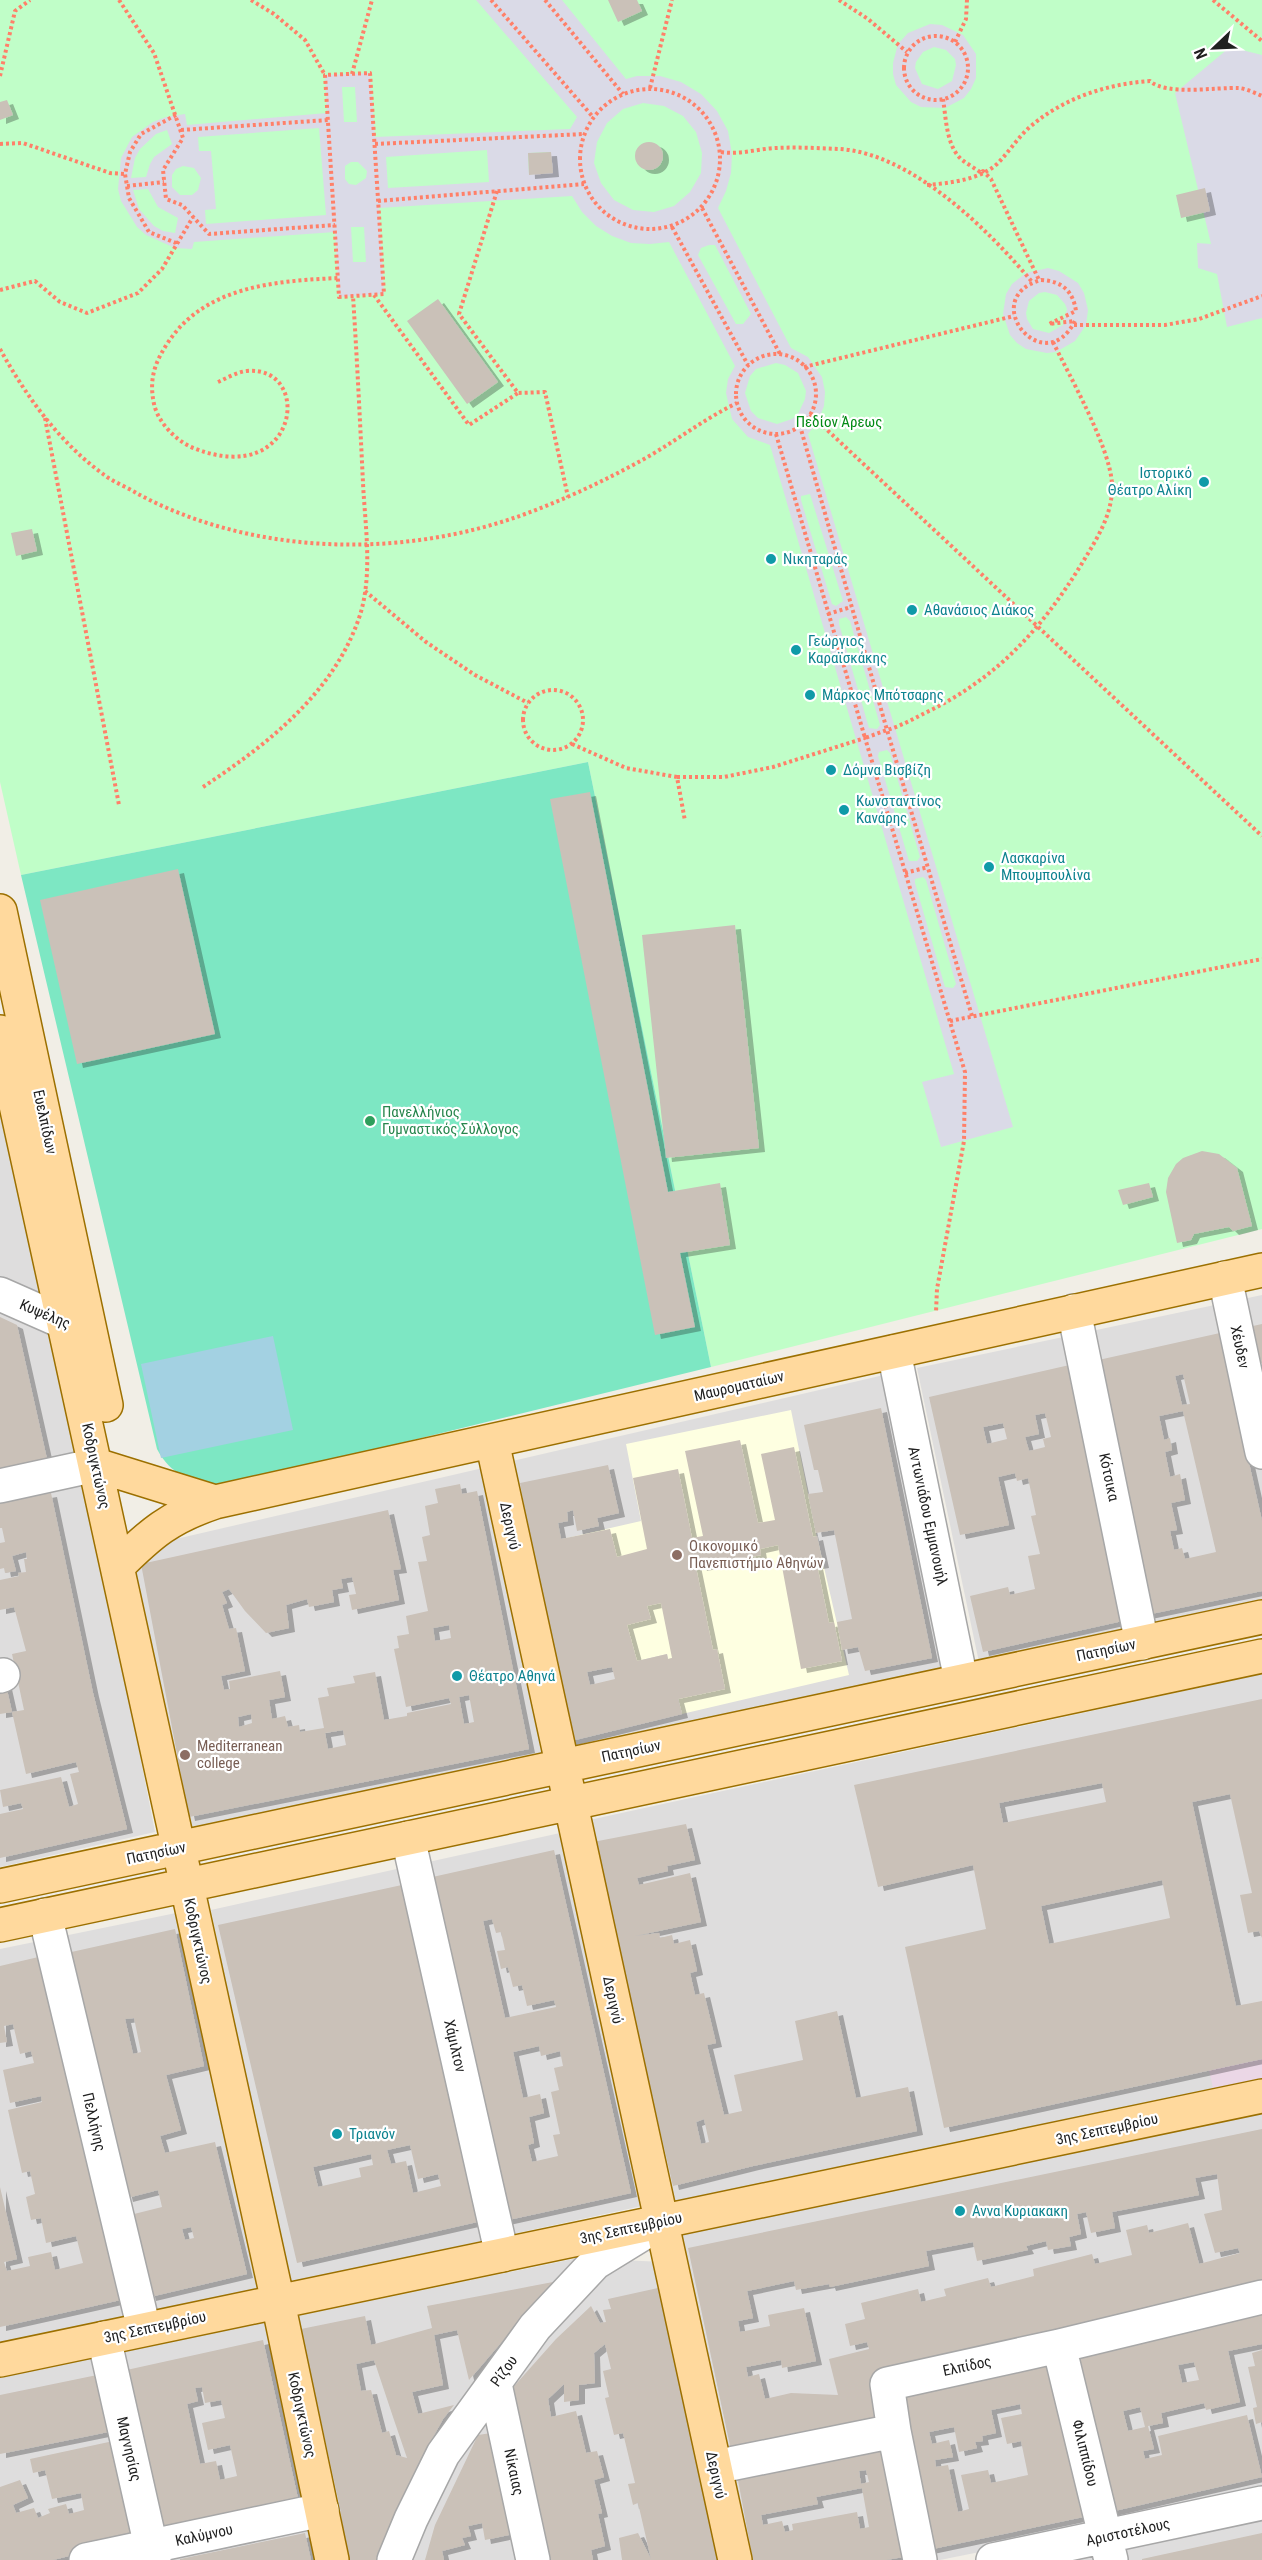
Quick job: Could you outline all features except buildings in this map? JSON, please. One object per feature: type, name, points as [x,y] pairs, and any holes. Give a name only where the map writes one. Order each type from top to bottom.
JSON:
[{"type":"main road","name":"Ευελπίδων","points":[[0,911],[77,1328]]},
{"type":"main road","name":"Ευελπίδων","points":[[0,1032],[77,1328]]},
{"type":"main road","name":"Μαυροματαίων","points":[[118,1566],[147,1537],[161,1527],[187,1512],[216,1502],[1262,1270]]},
{"type":"main road","name":"Κοδριγκτώνος","points":[[77,1328],[109,1469],[118,1566],[332,2560]]},
{"type":"main road","name":"Δεριγνύ","points":[[492,1441],[735,2560]]},
{"type":"main road","name":"Μαυροματαίων","points":[[109,1469],[216,1502]]},
{"type":"main road","name":"Πατησίων","points":[[0,1886],[1262,1617]]},
{"type":"main road","points":[[0,1925],[1262,1656]]},
{"type":"main road","name":"3ης Σεπτεμβρίου","points":[[0,2360],[1262,2096]]},
{"type":"street","name":"Χέυδεν","points":[[1225,1278],[1262,1452]]},
{"type":"street","name":"Κυψέλης","points":[[0,1294],[77,1328]]},
{"type":"street","name":"Κότσικα","points":[[1074,1311],[1142,1642]]},
{"type":"street","name":"Αντωνιάδου Εμμανουήλ","points":[[894,1352],[961,1680]]},
{"type":"street","points":[[0,1486],[109,1469]]},
{"type":"street","name":"Χάμιλτον","points":[[408,1838],[502,2255]]},
{"type":"street","name":"Πελλήνης","points":[[45,1915],[144,2330]]},
{"type":"street","name":"Ρίζου","points":[[394,2560],[443,2454],[535,2327],[595,2263],[661,2222]]},
{"type":"street","name":"Ελπίδος","points":[[894,2431],[887,2384],[1059,2346],[1262,2297]]},
{"type":"street","name":"Μαγνησίας","points":[[104,2338],[152,2553]]},
{"type":"street","name":"Φιλιππίδου","points":[[1059,2346],[1108,2548]]},
{"type":"street","name":"Νίκαιας","points":[[495,2384],[533,2560]]},
{"type":"street","points":[[725,2465],[894,2431],[920,2560]]},
{"type":"street","name":"Αριστοτέλους","points":[[993,2560],[1108,2548],[1262,2503]]},
{"type":"street","name":"Καλύμνου","points":[[86,2560],[152,2553],[322,2510]]},
{"type":"path","points":[[0,76],[15,11],[30,0]]},
{"type":"path","points":[[119,0],[154,53],[183,138],[163,170],[166,199],[182,205],[209,234],[334,225]]},
{"type":"path","points":[[250,0],[274,14],[304,40],[325,75],[339,297],[384,294],[370,73],[325,75]]},
{"type":"path","points":[[352,74],[372,0]]},
{"type":"path","points":[[491,0],[593,117]]},
{"type":"path","points":[[545,0],[623,94]]},
{"type":"path","points":[[650,88],[672,0]]},
{"type":"path","points":[[839,0],[868,19],[907,52]]},
{"type":"path","points":[[955,42],[966,19],[967,0]]},
{"type":"path","points":[[1213,0],[1262,40]]},
{"type":"path","points":[[942,36],[955,42],[967,62],[966,78],[957,91],[943,99],[927,98],[912,89],[905,75],[907,52],[927,37],[942,36]]},
{"type":"path","points":[[927,185],[956,181],[981,173],[997,164],[1022,134],[1044,116],[1078,98],[1106,88],[1150,81],[1155,86],[1188,89],[1242,88],[1262,96]]},
{"type":"path","points":[[650,88],[667,90],[683,96],[709,119],[721,152],[720,172],[714,192],[702,208],[688,219],[672,227],[651,230],[630,227],[610,217],[595,203],[584,184],[580,159],[584,134],[593,117],[607,103],[623,94],[650,88]]},
{"type":"path","points":[[943,99],[946,123],[954,147],[961,159],[981,173],[983,171],[994,183],[1040,280]]},
{"type":"path","points":[[176,115],[141,134],[130,152],[125,174],[129,198],[149,231],[177,243]]},
{"type":"path","points":[[181,130],[328,120]]},
{"type":"path","points":[[375,144],[584,134]]},
{"type":"path","points":[[0,144],[22,143],[110,173],[125,174]]},
{"type":"path","points":[[721,152],[732,154],[774,148],[842,149],[859,152],[910,171],[959,207],[1033,283]]},
{"type":"path","points":[[127,186],[164,182]]},
{"type":"path","points":[[378,201],[584,184]]},
{"type":"path","points":[[497,191],[459,314],[519,393]]},
{"type":"path","points":[[702,208],[781,355]]},
{"type":"path","points":[[0,290],[35,281],[60,302],[87,314],[138,293],[162,269],[193,217]]},
{"type":"path","points":[[672,227],[748,365]]},
{"type":"path","points":[[218,382],[248,371],[261,372],[274,378],[282,388],[288,412],[282,434],[275,443],[264,449],[238,455],[211,453],[189,447],[175,435],[156,411],[151,391],[155,367],[174,334],[208,305],[256,285],[338,278]]},
{"type":"path","points":[[1040,280],[1052,280],[1062,285],[1075,301],[1077,311],[1049,324],[1075,321],[1063,338],[1043,343],[1025,336],[1014,316],[1019,294],[1040,280]]},
{"type":"path","points":[[374,295],[469,425],[519,393],[545,392],[568,498]]},
{"type":"path","points":[[203,787],[270,738],[312,698],[343,654],[361,612],[365,591],[366,544],[353,296]]},
{"type":"path","points":[[1049,324],[1165,325],[1199,318],[1262,296]]},
{"type":"path","points":[[804,367],[1014,316]]},
{"type":"path","points":[[572,744],[626,768],[677,777],[724,777],[773,767],[865,738],[945,704],[973,687],[1010,656],[1039,627],[1061,597],[1098,537],[1107,514],[1112,485],[1110,467],[1102,444],[1053,342]]},
{"type":"path","points":[[0,349],[21,385],[45,417],[67,442],[104,475],[156,503],[211,525],[270,537],[328,544],[412,541],[456,535],[491,526],[568,498],[645,458],[706,419],[737,403]]},
{"type":"path","points":[[781,355],[793,358],[804,367],[814,386],[815,400],[810,414],[800,426],[789,432],[767,434],[752,426],[741,413],[736,395],[738,379],[748,365],[762,357],[781,355]]},
{"type":"path","points":[[810,414],[1262,836]]},
{"type":"path","points":[[45,417],[119,805]]},
{"type":"path","points":[[800,426],[972,1016]]},
{"type":"path","points":[[776,434],[965,1072],[964,1141],[937,1289],[935,1342]]},
{"type":"path","points":[[365,591],[426,642],[475,675],[528,703]]},
{"type":"path","points":[[828,614],[851,607]]},
{"type":"path","points":[[544,690],[563,691],[572,696],[582,711],[582,731],[572,744],[561,750],[551,750],[534,743],[524,729],[523,718],[528,703],[544,690]]},
{"type":"path","points":[[677,777],[685,821]]},
{"type":"path","points":[[905,873],[927,867]]},
{"type":"path","points":[[950,1021],[1262,959]]},
{"type":"shaded area","points":[[476,0],[562,0],[626,79],[637,76],[660,76],[681,82],[701,94],[717,111],[728,131],[732,154],[731,173],[718,208],[791,348],[808,357],[822,377],[825,392],[824,406],[818,421],[808,434],[1013,1127],[941,1147],[922,1082],[954,1074],[770,445],[748,437],[732,419],[726,393],[728,379],[735,366],[669,242],[631,243],[612,236],[596,226],[582,212],[572,196],[379,208],[384,294],[339,297],[335,232],[194,242],[192,249],[175,248],[146,235],[137,227],[121,201],[118,189],[121,158],[132,137],[153,122],[185,114],[187,125],[327,113],[325,75],[370,73],[375,137],[570,129],[577,117]],"holes":[[[342,87],[355,87],[357,122],[344,122]],[[643,103],[664,106],[683,116],[696,132],[702,153],[701,173],[690,192],[674,206],[654,212],[633,210],[614,200],[601,183],[594,163],[597,142],[607,123],[623,109]],[[319,128],[326,215],[206,224],[205,210],[216,209],[211,151],[199,151],[198,137]],[[167,130],[172,144],[154,157],[146,177],[131,178],[135,158],[140,149],[156,134]],[[487,150],[489,182],[388,188],[386,157]],[[551,152],[529,175],[528,153]],[[351,162],[358,162],[367,171],[366,178],[356,185],[349,184],[345,179],[345,166]],[[183,166],[194,168],[201,178],[198,190],[192,195],[180,195],[172,187],[172,175],[176,169]],[[148,189],[158,207],[178,218],[175,233],[163,231],[154,226],[139,209],[133,190]],[[351,227],[364,227],[366,262],[353,262]],[[715,245],[751,314],[743,324],[736,324],[698,255],[701,248]],[[776,363],[785,365],[798,373],[806,391],[798,414],[792,419],[777,424],[758,418],[751,411],[745,393],[750,376],[756,369]],[[810,494],[843,601],[836,606],[832,604],[801,500],[801,496]],[[846,617],[850,621],[880,725],[877,729],[869,728],[839,624],[839,619]],[[887,750],[890,753],[920,857],[917,861],[909,861],[878,756],[879,752]],[[923,877],[926,880],[956,984],[953,988],[945,987],[915,883],[915,879]]]},
{"type":"shaded area","points":[[930,24],[942,25],[963,35],[976,54],[976,78],[964,98],[945,108],[921,107],[911,102],[896,85],[893,63],[898,44],[908,33]],"holes":[[[934,47],[946,50],[955,59],[956,65],[952,81],[938,89],[922,84],[915,68],[923,52]]]},
{"type":"shaded area","points":[[1230,47],[1262,55],[1262,318],[1227,327],[1217,274],[1198,268],[1197,243],[1211,244],[1175,93]]},
{"type":"shaded area","points":[[1048,268],[1059,271],[1078,283],[1084,293],[1088,310],[1086,325],[1075,341],[1056,352],[1047,353],[1026,349],[1010,335],[1003,314],[1006,294],[1012,284],[1026,273]],"holes":[[[1039,293],[1057,295],[1067,309],[1063,325],[1049,333],[1033,329],[1026,313],[1029,301]]]},
{"type":"shaded area","points":[[0,1090],[55,1323],[155,1832],[0,1867]]},
{"type":"shaded area","points":[[1262,1295],[1262,1603],[980,1667],[917,1368]]},
{"type":"shaded area","points":[[897,1372],[961,1668],[541,1758],[187,1828],[134,1562],[150,1545]]},
{"type":"shaded area","name":"Οικονομικό Πανεπιστήμιο Αθηνών","points":[[791,1410],[816,1533],[849,1675],[682,1714],[667,1654],[612,1667],[532,1546],[641,1521],[626,1444]]},
{"type":"shaded area","points":[[1262,1674],[1262,2083],[663,2203],[580,1822]]},
{"type":"shaded area","points":[[560,1833],[642,2206],[287,2283],[211,1910]]},
{"type":"shaded area","points":[[181,1912],[317,2560],[0,2560],[0,1949]]},
{"type":"shaded area","points":[[1262,2059],[1262,2106],[1219,2115],[1209,2070]]},
{"type":"shaded area","points":[[1262,2107],[1262,2495],[940,2560],[741,2560],[670,2237],[998,2168]]},
{"type":"shaded area","points":[[578,2258],[663,2262],[725,2560],[338,2560],[288,2318]]},
{"type":"shaded area","points":[[1262,2513],[1262,2560],[1052,2560]]},
{"type":"green space","name":"Πεδίον Άρεως","points":[[0,0],[1262,0],[1262,1229],[711,1367],[588,762],[21,875],[0,782]]},
{"type":"green space","name":"Πανελλήνιος Γυμναστικός Σύλλογος","points":[[588,762],[711,1367],[217,1488],[175,1471],[162,1458],[157,1449],[21,875]]},
{"type":"water","points":[[273,1336],[293,1430],[161,1458],[141,1364]]},
{"type":"place","name":"Ιστορικό Θέατρο Αλίκη","points":[[1204,482]]},
{"type":"place","name":"Νικηταράς","points":[[771,559]]},
{"type":"place","name":"Αθανάσιος Διάκος","points":[[912,610]]},
{"type":"place","name":"Γεώργιος Καραϊσκάκης","points":[[796,650]]},
{"type":"place","name":"Μάρκος Μπότσαρης","points":[[810,695]]},
{"type":"place","name":"Δόμνα Βισβίζη","points":[[831,770]]},
{"type":"place","name":"Κωνσταντίνος Κανάρης","points":[[844,810]]},
{"type":"place","name":"Λασκαρίνα Μπουμπουλίνα","points":[[989,867]]},
{"type":"place","name":"Πανελλήνιος Γυμναστικός Σύλλογος","points":[[370,1121]]},
{"type":"place","name":"Οικονομικό Πανεπιστήμιο Αθηνών","points":[[677,1555]]},
{"type":"place","name":"Θέατρο Αθηνά","points":[[457,1676]]},
{"type":"place","name":"Mediterranean college","points":[[185,1755]]},
{"type":"place","name":"Τριανόν","points":[[337,2134]]},
{"type":"place","name":"Αννα Κυριακακη","points":[[960,2211]]}]
